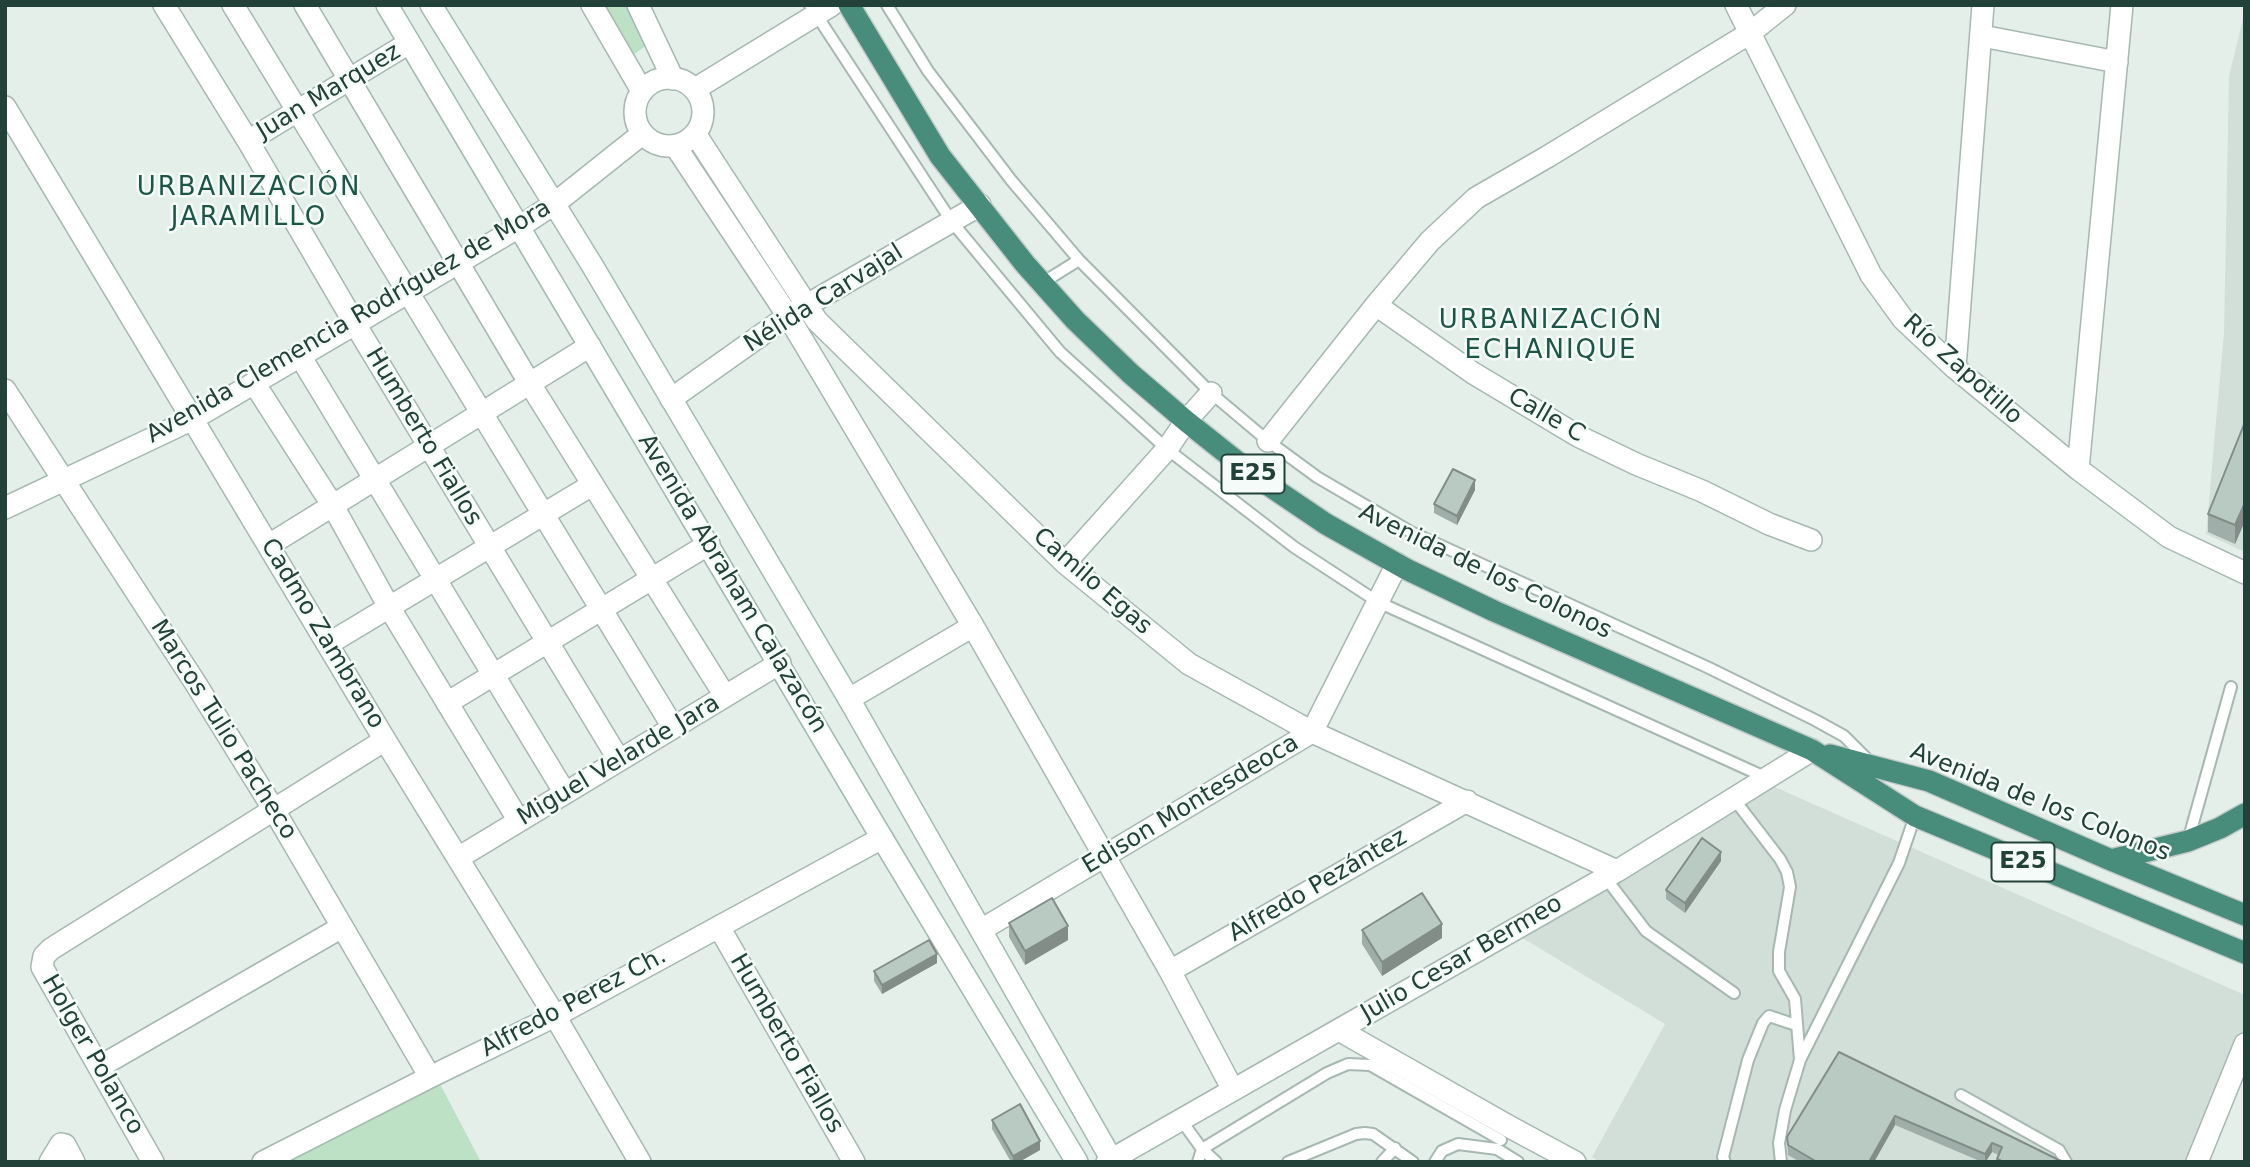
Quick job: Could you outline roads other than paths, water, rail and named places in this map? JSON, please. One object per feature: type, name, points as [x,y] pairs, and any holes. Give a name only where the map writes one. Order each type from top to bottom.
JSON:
[{"type":"highway","name":"Avenida de los Colonos","points":[[849,5],[940,156],[1042,283],[1075,320],[1131,374],[1255,476],[1396,564],[1494,611],[1812,750],[1915,816],[2245,952]]},
{"type":"highway","name":"Avenida de los Colonos","points":[[1812,750],[1929,780],[2245,915]]},
{"type":"highway","points":[[2111,860],[2188,841],[2245,814]]},
{"type":"street","name":"Humberto Fiallos","points":[[164,5],[619,760]]},
{"type":"street","points":[[233,5],[673,727]]},
{"type":"street","points":[[304,5],[530,384],[725,696]]},
{"type":"street","name":"Avenida Abraham Calazacón","points":[[387,5],[1077,1162]]},
{"type":"street","name":"Avenida Abraham Calazacón","points":[[431,5],[554,204],[849,699],[1111,1161]]},
{"type":"street","points":[[592,5],[642,91]]},
{"type":"street","points":[[638,5],[673,79]]},
{"type":"street","name":"Río Zapotillo","points":[[1735,5],[1871,275],[1903,319],[1955,368],[2078,469],[2169,537],[2245,573]]},
{"type":"street","points":[[1268,441],[1430,241],[1476,198],[1750,33],[1785,5]]},
{"type":"street","points":[[1955,368],[1983,5]]},
{"type":"street","points":[[2078,469],[2122,5]]},
{"type":"street","points":[[695,89],[819,9]]},
{"type":"street","points":[[1982,36],[2117,62]]},
{"type":"street","name":"Juan Marquez","points":[[248,141],[410,43]]},
{"type":"street","points":[[673,79],[685,82],[695,89],[701,97],[704,117],[696,135],[676,147],[657,145],[642,134],[635,112],[642,91],[656,80],[673,79]]},
{"type":"street","name":"Cadmo Zambrano","points":[[5,107],[385,740],[555,1016],[640,1162]]},
{"type":"street","name":"Avenida Clemencia Rodríguez de Mora","points":[[5,508],[193,419],[355,324],[554,204],[642,134]]},
{"type":"street","name":"Camilo Egas","points":[[696,135],[817,321],[1065,563],[1189,664],[1312,732],[1466,801],[1611,874]]},
{"type":"street","points":[[676,147],[788,316],[973,626],[1170,971],[1233,1090]]},
{"type":"street","name":"Nélida Carvajal","points":[[671,399],[788,316],[980,205]]},
{"type":"street","name":"Calle C","points":[[1376,305],[1473,373],[1578,436],[1769,524],[1811,540]]},
{"type":"street","points":[[269,545],[590,346]]},
{"type":"street","points":[[300,356],[565,793]]},
{"type":"street","points":[[254,383],[333,506],[389,607],[519,821]]},
{"type":"street","name":"Marcos Tulio Pacheco","points":[[5,390],[196,684],[274,810],[430,1077]]},
{"type":"street","points":[[1065,563],[1167,449],[1186,421],[1211,393]]},
{"type":"street","points":[[328,644],[592,485]]},
{"type":"street","points":[[447,703],[709,544]]},
{"type":"street","name":"Edison Montesdeoca","points":[[981,930],[1312,732],[1396,564]]},
{"type":"street","points":[[849,699],[973,626]]},
{"type":"street","name":"Miguel Velarde Jara","points":[[457,858],[780,663]]},
{"type":"street","points":[[274,810],[385,740]]},
{"type":"street","name":"Julio Cesar Bermeo","points":[[1111,1161],[1611,874],[1812,750]]},
{"type":"street","name":"Alfredo Pezántez","points":[[1170,971],[1466,801]]},
{"type":"street","name":"Holger Polanco","points":[[153,1162],[41,967],[44,956],[51,949],[274,810]]},
{"type":"street","name":"Alfredo Perez Ch.","points":[[263,1162],[555,1016],[882,838]]},
{"type":"street","name":"Humberto Fiallos","points":[[719,927],[854,1162]]},
{"type":"street","points":[[99,1067],[342,928]]},
{"type":"street","points":[[1339,1030],[1503,1139],[1575,1162]]},
{"type":"street","points":[[2197,1162],[2245,1044]]},
{"type":"street","points":[[54,1154],[61,1144],[65,1145],[74,1162]]},
{"type":"lane","points":[[887,5],[928,71],[1011,180],[1079,260],[1211,393],[1268,441],[1317,477],[1412,532],[1707,667],[1815,720],[1844,736],[1875,766]]},
{"type":"lane","points":[[819,9],[951,222],[1060,352],[1167,449],[1294,547],[1377,602],[1767,778]]},
{"type":"lane","points":[[1042,283],[1079,260]]},
{"type":"lane","points":[[2188,841],[2231,687]]},
{"type":"lane","points":[[1734,799],[1787,872],[1790,887],[1779,952],[1779,971],[1795,999],[1800,1060]]},
{"type":"lane","points":[[1782,1162],[1779,1143],[1785,1110],[1800,1060],[1899,863],[1915,816]]},
{"type":"lane","points":[[1611,874],[1646,931],[1734,993]]},
{"type":"lane","points":[[1725,1162],[1723,1157],[1748,1060],[1763,1023],[1769,1016],[1796,1025]]},
{"type":"lane","points":[[1198,1162],[1202,1149],[1327,1073],[1348,1065],[1370,1065],[1503,1139],[1518,1162]]},
{"type":"lane","points":[[1961,1095],[2059,1150],[2066,1162]]},
{"type":"lane","points":[[1181,1120],[1202,1149],[1216,1162]]},
{"type":"lane","points":[[1289,1162],[1356,1134],[1365,1133],[1373,1134],[1413,1162]]},
{"type":"lane","points":[[1435,1162],[1442,1151],[1458,1144],[1503,1139]]},
{"type":"lane","points":[[1382,1162],[1395,1148]]},
{"type":"district","name":"URBANIZACIÓN JARAMILLO","points":[[249,203]]},
{"type":"district","name":"URBANIZACIÓN ECHANIQUE","points":[[1551,336]]}]
